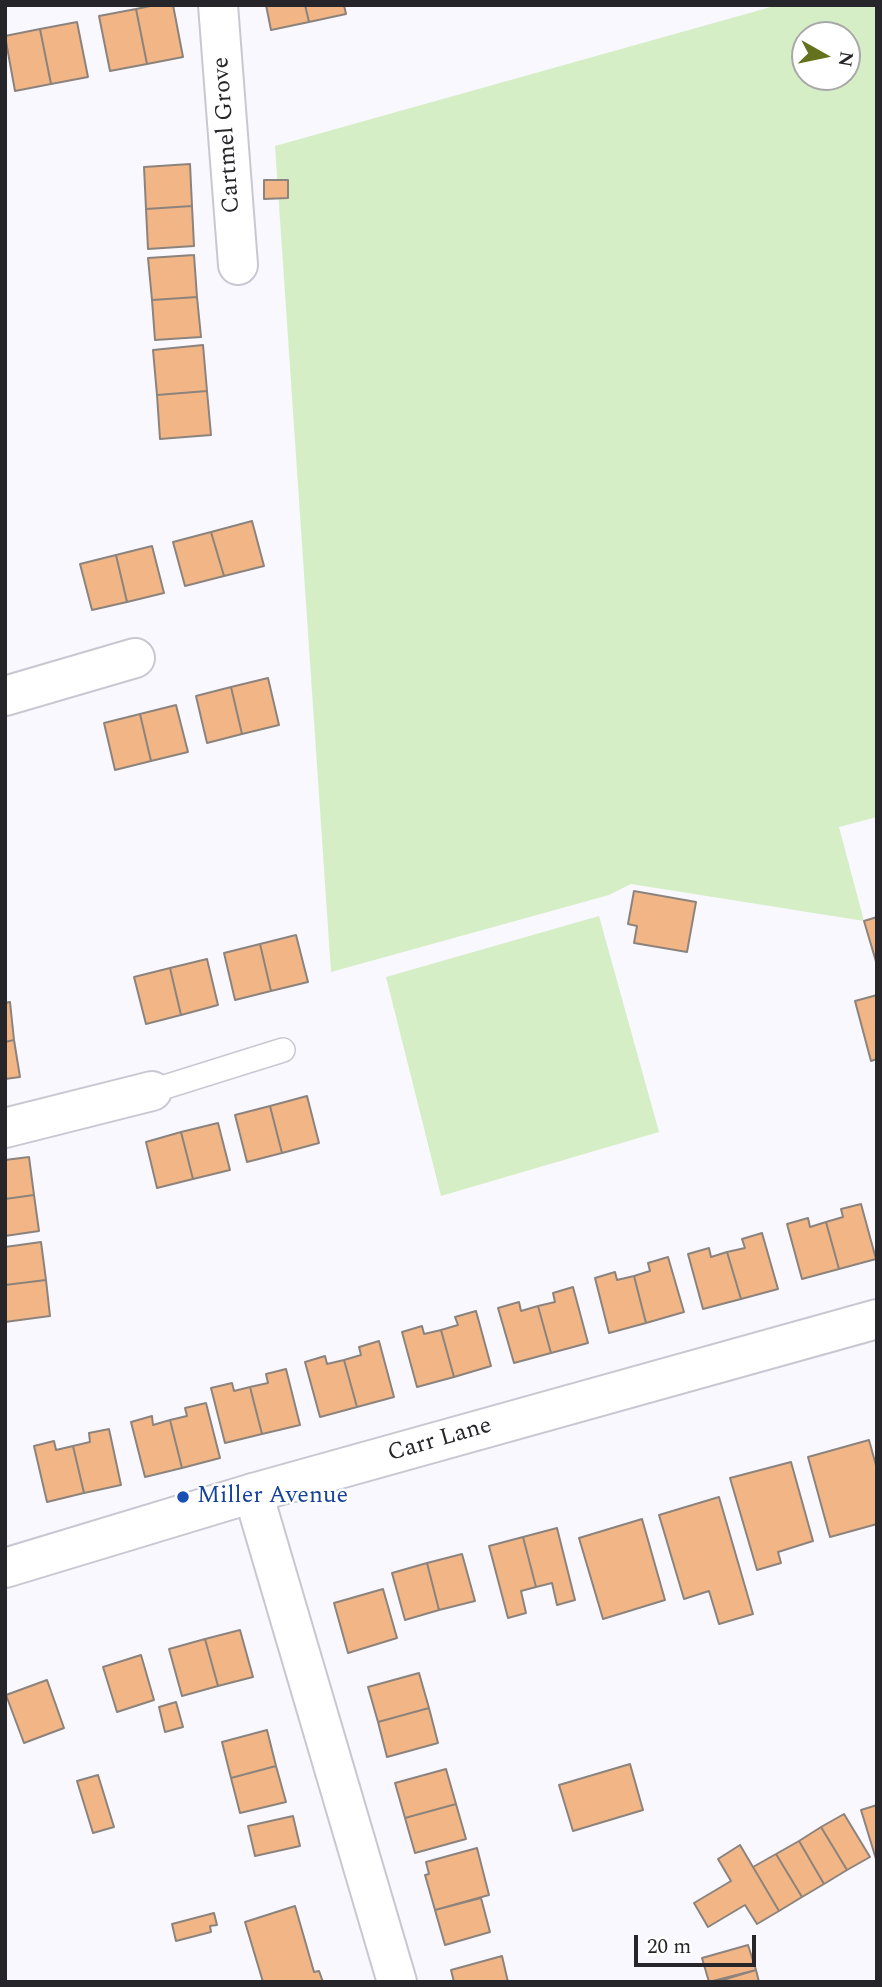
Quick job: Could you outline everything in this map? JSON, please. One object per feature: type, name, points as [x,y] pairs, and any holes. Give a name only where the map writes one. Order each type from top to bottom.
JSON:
[{"type":"street","name":"Cartmel Grove","points":[[218,5],[238,265]]},
{"type":"street","points":[[5,696],[135,658]]},
{"type":"street","points":[[5,1128],[152,1091]]},
{"type":"street","name":"Carr Lane","points":[[5,1568],[253,1493],[877,1319]]},
{"type":"street","points":[[253,1493],[397,1982]]},
{"type":"lane","points":[[152,1091],[283,1050]]},
{"type":"green space","points":[[778,5],[877,5],[877,817],[839,827],[864,921],[631,884],[609,895],[331,972],[275,146]]},
{"type":"green space","points":[[599,916],[659,1132],[441,1196],[386,977]]},
{"type":"building","points":[[173,5],[183,57],[147,64],[136,9]]},
{"type":"building","points":[[266,5],[305,5],[309,22],[271,30]]},
{"type":"building","points":[[305,5],[344,5],[346,14],[309,22]]},
{"type":"building","points":[[136,9],[147,64],[110,71],[99,16]]},
{"type":"building","points":[[77,22],[88,77],[51,84],[40,29]]},
{"type":"building","points":[[40,29],[51,84],[15,91],[5,36]]},
{"type":"building","points":[[190,164],[192,206],[146,209],[144,167]]},
{"type":"building","points":[[264,180],[288,180],[288,198],[264,199]]},
{"type":"building","points":[[192,206],[194,246],[148,249],[146,209]]},
{"type":"building","points":[[194,255],[197,297],[152,300],[148,258]]},
{"type":"building","points":[[197,297],[201,337],[155,340],[152,300]]},
{"type":"building","points":[[203,345],[207,391],[157,395],[153,350]]},
{"type":"building","points":[[207,391],[211,435],[160,439],[157,395]]},
{"type":"building","points":[[252,521],[264,566],[224,576],[211,532]]},
{"type":"building","points":[[211,532],[224,576],[185,586],[173,542]]},
{"type":"building","points":[[152,546],[164,593],[127,602],[116,555]]},
{"type":"building","points":[[116,555],[127,602],[92,610],[80,564]]},
{"type":"building","points":[[268,678],[279,725],[242,734],[231,687]]},
{"type":"building","points":[[231,687],[242,734],[207,743],[196,696]]},
{"type":"building","points":[[176,705],[188,752],[151,761],[140,714]]},
{"type":"building","points":[[140,714],[151,761],[115,770],[104,723]]},
{"type":"building","points":[[634,891],[696,902],[687,952],[634,943],[637,926],[628,924]]},
{"type":"building","points":[[877,917],[877,965],[864,921]]},
{"type":"building","points":[[296,935],[308,982],[271,991],[260,944]]},
{"type":"building","points":[[260,944],[271,991],[235,1000],[224,953]]},
{"type":"building","points":[[207,959],[218,1005],[181,1015],[170,968]]},
{"type":"building","points":[[170,968],[181,1015],[146,1024],[134,977]]},
{"type":"building","points":[[877,995],[877,1059],[871,1061],[855,1001]]},
{"type":"building","points":[[10,1002],[14,1040],[5,1042],[5,1003]]},
{"type":"building","points":[[14,1040],[20,1077],[5,1079],[5,1042]]},
{"type":"building","points":[[307,1096],[319,1143],[282,1153],[270,1106]]},
{"type":"building","points":[[270,1106],[282,1153],[247,1162],[235,1115]]},
{"type":"building","points":[[218,1123],[230,1170],[193,1179],[181,1132]]},
{"type":"building","points":[[181,1132],[193,1179],[157,1188],[146,1142]]},
{"type":"building","points":[[29,1157],[34,1195],[5,1199],[5,1160]]},
{"type":"building","points":[[34,1195],[39,1231],[5,1236],[5,1199]]},
{"type":"building","points":[[861,1204],[876,1259],[839,1269],[826,1222],[843,1217],[841,1209]]},
{"type":"building","points":[[808,1218],[810,1227],[826,1222],[839,1269],[802,1279],[787,1224]]},
{"type":"building","points":[[762,1233],[778,1289],[741,1299],[727,1252],[745,1248],[742,1239]]},
{"type":"building","points":[[41,1242],[46,1280],[5,1285],[5,1247]]},
{"type":"building","points":[[709,1248],[711,1257],[727,1252],[741,1299],[703,1309],[688,1254]]},
{"type":"building","points":[[668,1257],[684,1312],[646,1323],[634,1276],[650,1271],[648,1263]]},
{"type":"building","points":[[615,1272],[617,1280],[634,1276],[646,1323],[609,1333],[595,1278]]},
{"type":"building","points":[[46,1280],[50,1316],[5,1322],[5,1285]]},
{"type":"building","points":[[573,1287],[588,1343],[551,1353],[538,1306],[555,1302],[553,1293]]},
{"type":"building","points":[[519,1302],[521,1311],[538,1306],[551,1353],[514,1363],[498,1308]]},
{"type":"building","points":[[476,1311],[491,1366],[454,1377],[441,1330],[458,1325],[455,1317]]},
{"type":"building","points":[[422,1326],[424,1334],[441,1330],[454,1377],[417,1387],[402,1332]]},
{"type":"building","points":[[379,1341],[394,1397],[357,1407],[344,1360],[361,1355],[359,1347]]},
{"type":"building","points":[[325,1356],[327,1364],[344,1360],[357,1407],[320,1417],[305,1362]]},
{"type":"building","points":[[286,1369],[300,1425],[262,1434],[250,1387],[268,1383],[266,1374]]},
{"type":"building","points":[[232,1383],[234,1391],[250,1387],[262,1434],[225,1443],[211,1388]]},
{"type":"building","points":[[206,1403],[220,1458],[182,1468],[170,1420],[187,1416],[185,1408]]},
{"type":"building","points":[[152,1416],[153,1425],[170,1420],[182,1468],[145,1477],[131,1422]]},
{"type":"building","points":[[109,1429],[121,1485],[84,1493],[73,1446],[90,1442],[89,1433]]},
{"type":"building","points":[[869,1440],[877,1469],[877,1524],[830,1537],[808,1457]]},
{"type":"building","points":[[54,1441],[56,1450],[73,1446],[84,1493],[47,1502],[34,1446]]},
{"type":"building","points":[[791,1462],[813,1541],[778,1552],[781,1563],[757,1570],[730,1478]]},
{"type":"building","points":[[719,1497],[753,1614],[719,1624],[709,1591],[684,1599],[659,1515]]},
{"type":"building","points":[[642,1519],[665,1600],[603,1619],[579,1538]]},
{"type":"building","points":[[557,1528],[575,1600],[557,1605],[552,1583],[536,1587],[523,1537]]},
{"type":"building","points":[[523,1537],[536,1587],[521,1591],[526,1613],[508,1618],[489,1546]]},
{"type":"building","points":[[462,1554],[475,1601],[439,1610],[427,1563]]},
{"type":"building","points":[[427,1563],[439,1610],[405,1620],[392,1573]]},
{"type":"building","points":[[383,1589],[397,1638],[348,1653],[334,1603]]},
{"type":"building","points":[[240,1630],[253,1677],[218,1686],[205,1639]]},
{"type":"building","points":[[205,1639],[218,1686],[182,1696],[169,1649]]},
{"type":"building","points":[[141,1655],[154,1700],[117,1712],[103,1667]]},
{"type":"building","points":[[419,1673],[429,1708],[378,1722],[368,1687]]},
{"type":"building","points":[[47,1680],[64,1728],[24,1743],[6,1695]]},
{"type":"building","points":[[176,1702],[183,1727],[165,1732],[159,1707]]},
{"type":"building","points":[[429,1708],[438,1743],[387,1757],[378,1722]]},
{"type":"building","points":[[267,1730],[276,1766],[231,1778],[222,1742]]},
{"type":"building","points":[[630,1764],[643,1810],[573,1831],[559,1785]]},
{"type":"building","points":[[276,1766],[286,1802],[240,1813],[231,1778]]},
{"type":"building","points":[[446,1769],[456,1804],[405,1818],[395,1783]]},
{"type":"building","points":[[98,1775],[114,1827],[93,1833],[77,1781]]},
{"type":"building","points":[[456,1804],[466,1839],[415,1853],[405,1818]]},
{"type":"building","points":[[877,1805],[877,1858],[876,1859],[861,1810]]},
{"type":"building","points":[[844,1814],[870,1857],[847,1870],[821,1827]]},
{"type":"building","points":[[293,1816],[300,1846],[255,1856],[248,1826]]},
{"type":"building","points":[[821,1827],[847,1870],[824,1884],[799,1841]]},
{"type":"building","points":[[799,1841],[824,1884],[802,1897],[776,1854]]},
{"type":"building","points":[[740,1845],[779,1911],[757,1924],[745,1905],[708,1927],[694,1903],[731,1881],[718,1859]]},
{"type":"building","points":[[477,1848],[489,1895],[435,1910],[425,1875],[429,1874],[426,1862]]},
{"type":"building","points":[[776,1854],[802,1897],[779,1911],[753,1867]]},
{"type":"building","points":[[481,1898],[490,1932],[445,1945],[435,1910]]},
{"type":"building","points":[[295,1906],[314,1972],[319,1971],[323,1982],[263,1982],[245,1922]]},
{"type":"building","points":[[214,1913],[217,1925],[210,1926],[211,1932],[176,1941],[172,1924]]},
{"type":"building","points":[[748,1945],[756,1970],[709,1982],[702,1958]]},
{"type":"building","points":[[502,1956],[508,1982],[454,1982],[451,1970]]},
{"type":"building","points":[[756,1970],[759,1982],[716,1982]]},
{"type":"place","name":"Miller Avenue","points":[[183,1497]]}]
